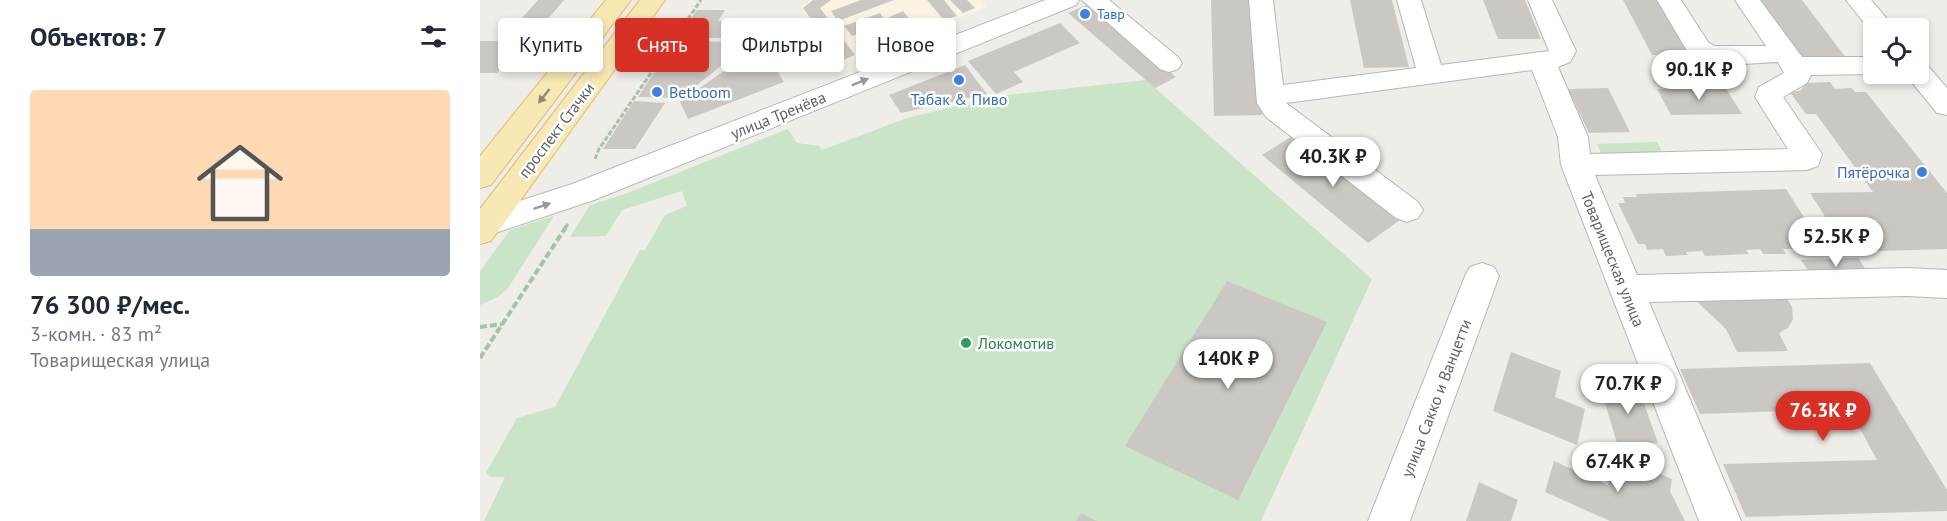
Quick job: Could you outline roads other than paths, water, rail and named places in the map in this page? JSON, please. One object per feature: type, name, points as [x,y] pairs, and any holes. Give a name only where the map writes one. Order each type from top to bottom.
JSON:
[{"type":"main road","name":"проспект Стачки","points":[[480,177],[619,0]]},
{"type":"main road","name":"проспект Стачки","points":[[483,228],[653,0]]},
{"type":"street","name":"улица Тренёва","points":[[483,228],[583,192],[1067,0]]},
{"type":"street","points":[[1094,0],[1169,63]]},
{"type":"street","points":[[1261,0],[1271,103],[1276,110],[1407,210]]},
{"type":"street","points":[[1409,0],[1431,75]]},
{"type":"street","points":[[1270,96],[1554,59],[1561,56],[1563,51],[1540,0]]},
{"type":"street","points":[[1669,0],[1698,48],[1706,53],[1716,56],[1863,65]]},
{"type":"street","points":[[1576,165],[1807,159],[1807,154],[1768,93],[1797,77],[1798,73],[1747,0]]},
{"type":"street","points":[[1858,0],[1873,18]]},
{"type":"street","name":"Товарищеская улица","points":[[1542,61],[1573,137],[1576,165],[1720,521]]},
{"type":"street","points":[[1928,84],[1947,106]]},
{"type":"street","points":[[1864,267],[1885,267],[1907,282]]},
{"type":"street","name":"улица Сакко и Ванцетти","points":[[1389,521],[1482,276]]},
{"type":"street","points":[[1625,289],[1907,282],[1947,284]]},
{"type":"place","name":"Тавр","points":[[1085,14]]},
{"type":"place","name":"Табак & Пиво","points":[[959,80]]},
{"type":"place","name":"Betboom","points":[[657,92]]},
{"type":"place","name":"Пятёрочка","points":[[1922,172]]},
{"type":"place","name":"Локомотив","points":[[966,343]]}]
